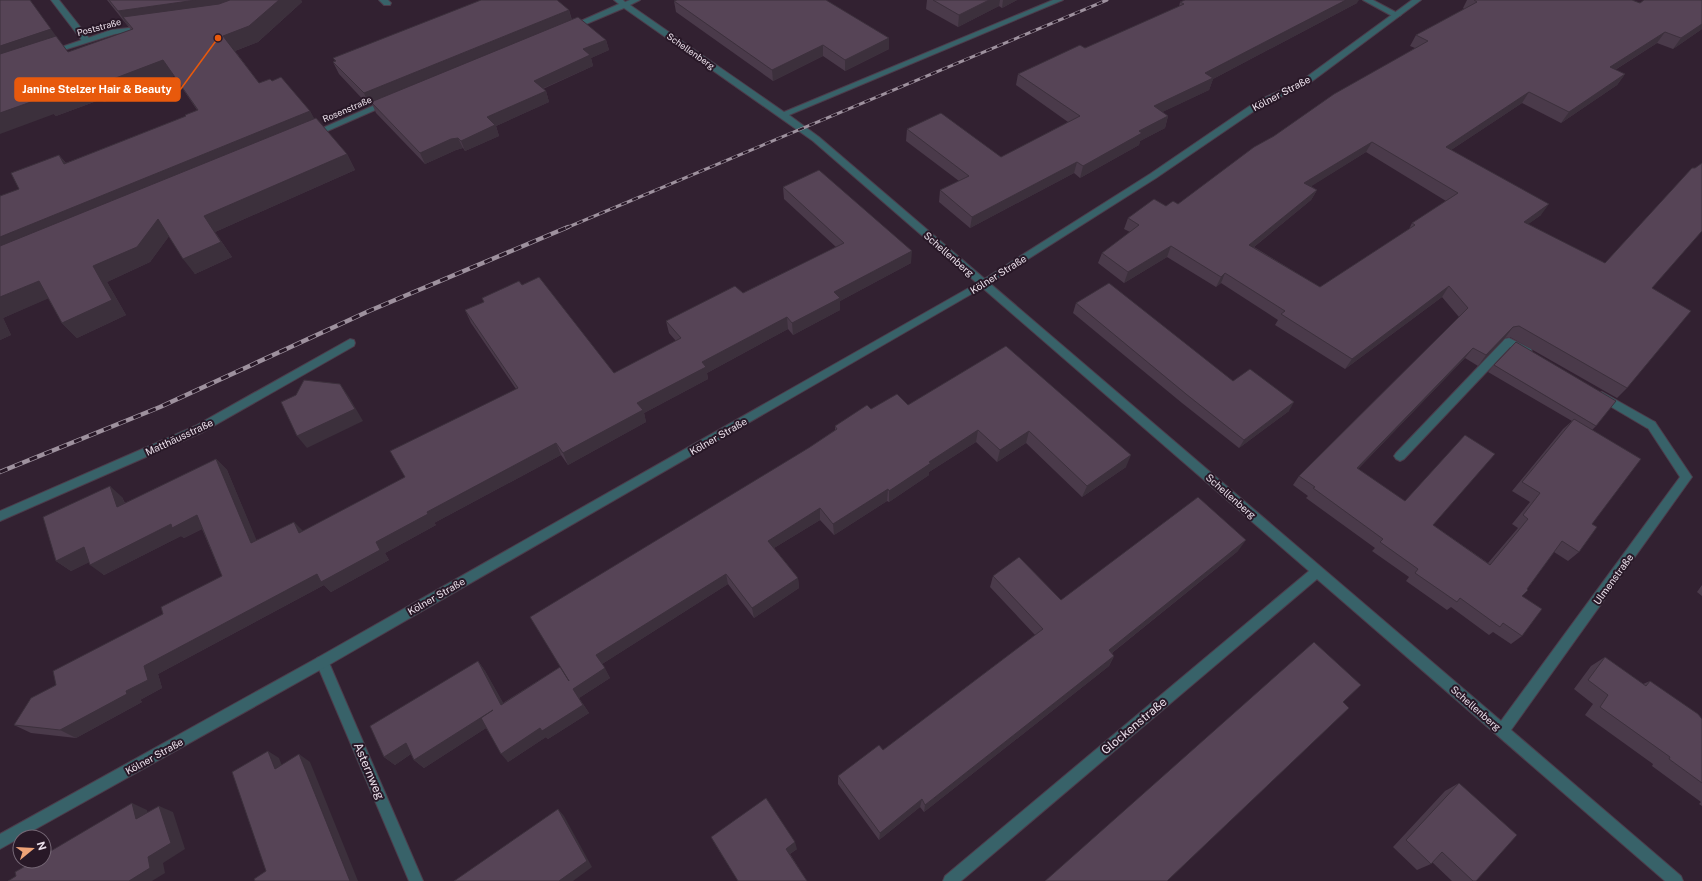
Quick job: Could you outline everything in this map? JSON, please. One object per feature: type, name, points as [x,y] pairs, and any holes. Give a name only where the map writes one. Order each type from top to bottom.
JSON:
[{"type":"street","points":[[55,0],[86,40]]},
{"type":"street","points":[[558,32],[621,2],[636,0]]},
{"type":"street","points":[[783,114],[1059,0]]},
{"type":"street","points":[[1367,0],[1397,15]]},
{"type":"street","name":"Kölner Straße","points":[[0,842],[322,662],[984,284],[1153,176],[1260,103],[1304,83],[1417,0]]},
{"type":"street","name":"Schellenberg","points":[[621,2],[783,114],[816,139],[1676,881]]},
{"type":"street","name":"Poststraße","points":[[43,55],[114,32],[151,27]]},
{"type":"street","name":"Rosenstraße","points":[[301,139],[397,99]]},
{"type":"street","points":[[1400,456],[1509,342],[1536,358]]},
{"type":"street","name":"Matthäusstraße","points":[[0,516],[199,429],[350,343]]},
{"type":"street","name":"Ulmenstraße","points":[[1502,731],[1686,477],[1652,425],[1591,389]]},
{"type":"street","name":"Glockenstraße","points":[[950,881],[1318,571]]},
{"type":"street","name":"Asternweg","points":[[322,662],[416,881]]},
{"type":"building","points":[[0,0],[30,0],[51,29],[0,46]]},
{"type":"building","points":[[109,0],[196,0],[118,11]]},
{"type":"building","points":[[230,0],[279,0],[249,26],[223,36],[259,83],[270,79],[272,81],[281,77],[310,111],[0,237],[0,196],[19,189],[11,173],[59,155],[64,164],[198,110],[163,60],[92,87],[90,83],[44,101],[42,98],[0,113],[0,54],[56,36],[68,52],[133,29],[123,17],[219,4]]},
{"type":"building","points":[[481,0],[557,0],[569,10],[364,93],[333,62],[336,61],[333,58]]},
{"type":"building","points":[[826,0],[889,38],[845,60],[823,45],[772,70],[674,1]]},
{"type":"building","points":[[933,0],[989,0],[959,15]]},
{"type":"building","points":[[1185,0],[1346,0],[1205,73],[1213,78],[1154,106],[1168,116],[1139,131],[1142,133],[1083,166],[1077,162],[972,217],[940,190],[969,176],[907,129],[941,113],[1001,157],[1080,116],[1018,74],[1080,45],[1085,48],[1184,4],[1180,2]]},
{"type":"building","points":[[1474,0],[1632,0],[1640,3],[1644,0],[1702,0],[1702,24],[1681,38],[1665,32],[1610,67],[1625,74],[1569,112],[1529,92],[1446,147],[1549,204],[1524,222],[1605,263],[1692,168],[1695,168],[1702,163],[1702,231],[1652,288],[1691,311],[1627,388],[1519,326],[1513,327],[1486,355],[1473,348],[1357,468],[1405,501],[1465,435],[1495,454],[1433,525],[1490,565],[1528,519],[1523,515],[1540,493],[1522,482],[1574,419],[1641,459],[1592,524],[1597,527],[1579,552],[1562,541],[1527,589],[1528,590],[1522,596],[1542,609],[1522,636],[1503,623],[1500,627],[1460,598],[1457,602],[1415,573],[1418,569],[1380,542],[1383,539],[1299,476],[1468,308],[1449,286],[1352,359],[1281,314],[1285,311],[1225,273],[1221,277],[1171,246],[1128,272],[1102,253],[1139,225],[1128,218],[1154,199],[1166,206],[1173,201],[1178,204],[1254,147],[1274,136],[1334,94],[1428,41],[1416,35],[1477,2]],"holes":[[[1372,142],[1458,193],[1412,223],[1415,225],[1320,287],[1249,245],[1317,190],[1304,183]]]},
{"type":"building","points":[[578,17],[606,40],[583,49],[590,55],[534,81],[546,91],[487,117],[495,125],[461,141],[458,138],[451,139],[420,153],[371,102]]},
{"type":"building","points":[[316,118],[347,154],[204,216],[221,242],[183,259],[158,219],[137,247],[93,266],[112,300],[62,323],[39,281],[0,297],[0,246]]},
{"type":"building","points":[[819,170],[912,251],[834,292],[840,298],[792,323],[787,317],[702,362],[706,367],[637,403],[643,410],[563,453],[556,443],[427,512],[428,514],[376,542],[380,550],[321,582],[317,574],[144,666],[148,680],[126,691],[127,694],[60,730],[14,725],[31,698],[56,685],[53,671],[163,614],[161,607],[222,576],[197,515],[172,528],[171,524],[90,565],[84,547],[56,561],[43,517],[110,486],[117,507],[216,459],[251,543],[294,522],[299,533],[405,477],[390,451],[518,388],[465,310],[484,302],[482,298],[519,281],[522,285],[539,277],[614,373],[681,338],[666,321],[735,286],[743,293],[844,243],[783,187]]},
{"type":"building","points":[[1109,283],[1233,381],[1250,369],[1294,402],[1244,440],[1076,303]]},
{"type":"building","points":[[1516,342],[1616,401],[1596,426],[1494,365]]},
{"type":"building","points":[[1006,346],[1131,455],[1087,486],[1029,431],[1000,450],[978,430],[929,462],[931,463],[889,491],[888,489],[833,524],[820,508],[768,541],[798,578],[752,608],[726,574],[596,655],[605,668],[573,689],[583,705],[542,731],[540,728],[501,754],[481,718],[493,710],[414,760],[406,743],[384,757],[370,726],[478,661],[501,705],[560,667],[569,681],[530,617],[810,447],[837,429],[835,426],[867,405],[871,409],[897,394],[908,405]]},
{"type":"building","points":[[304,380],[340,384],[355,409],[297,436],[281,402],[296,395]]},
{"type":"building","points":[[1198,497],[1246,540],[1109,650],[1114,656],[925,805],[922,799],[880,833],[838,776],[879,745],[883,750],[1043,629],[993,576],[1019,557],[1061,600]]},
{"type":"building","points":[[1314,642],[1361,685],[1343,702],[1349,708],[1167,881],[1045,881]]},
{"type":"building","points":[[1605,657],[1646,686],[1650,681],[1698,714],[1702,719],[1702,783],[1669,759],[1670,757],[1600,707],[1608,695],[1588,680]]},
{"type":"building","points":[[268,751],[275,769],[299,754],[350,881],[255,881],[254,879],[266,871],[232,772]]},
{"type":"building","points":[[1459,783],[1517,835],[1476,881],[1473,881],[1442,852],[1431,864],[1406,840]]},
{"type":"building","points":[[766,798],[795,842],[786,849],[807,881],[738,881],[711,837]]},
{"type":"building","points":[[132,803],[136,819],[159,806],[171,843],[148,857],[150,868],[129,881],[8,881],[16,876],[15,872],[20,869],[52,869],[52,850]]},
{"type":"building","points":[[558,809],[587,861],[559,881],[454,881]]},
{"type":"railway","points":[[566,228],[1107,0]]},
{"type":"railway","points":[[0,472],[160,407],[369,311],[568,227]]},
{"type":"place","name":"Janine Stelzer Hair & Beauty","points":[[218,38]]}]
